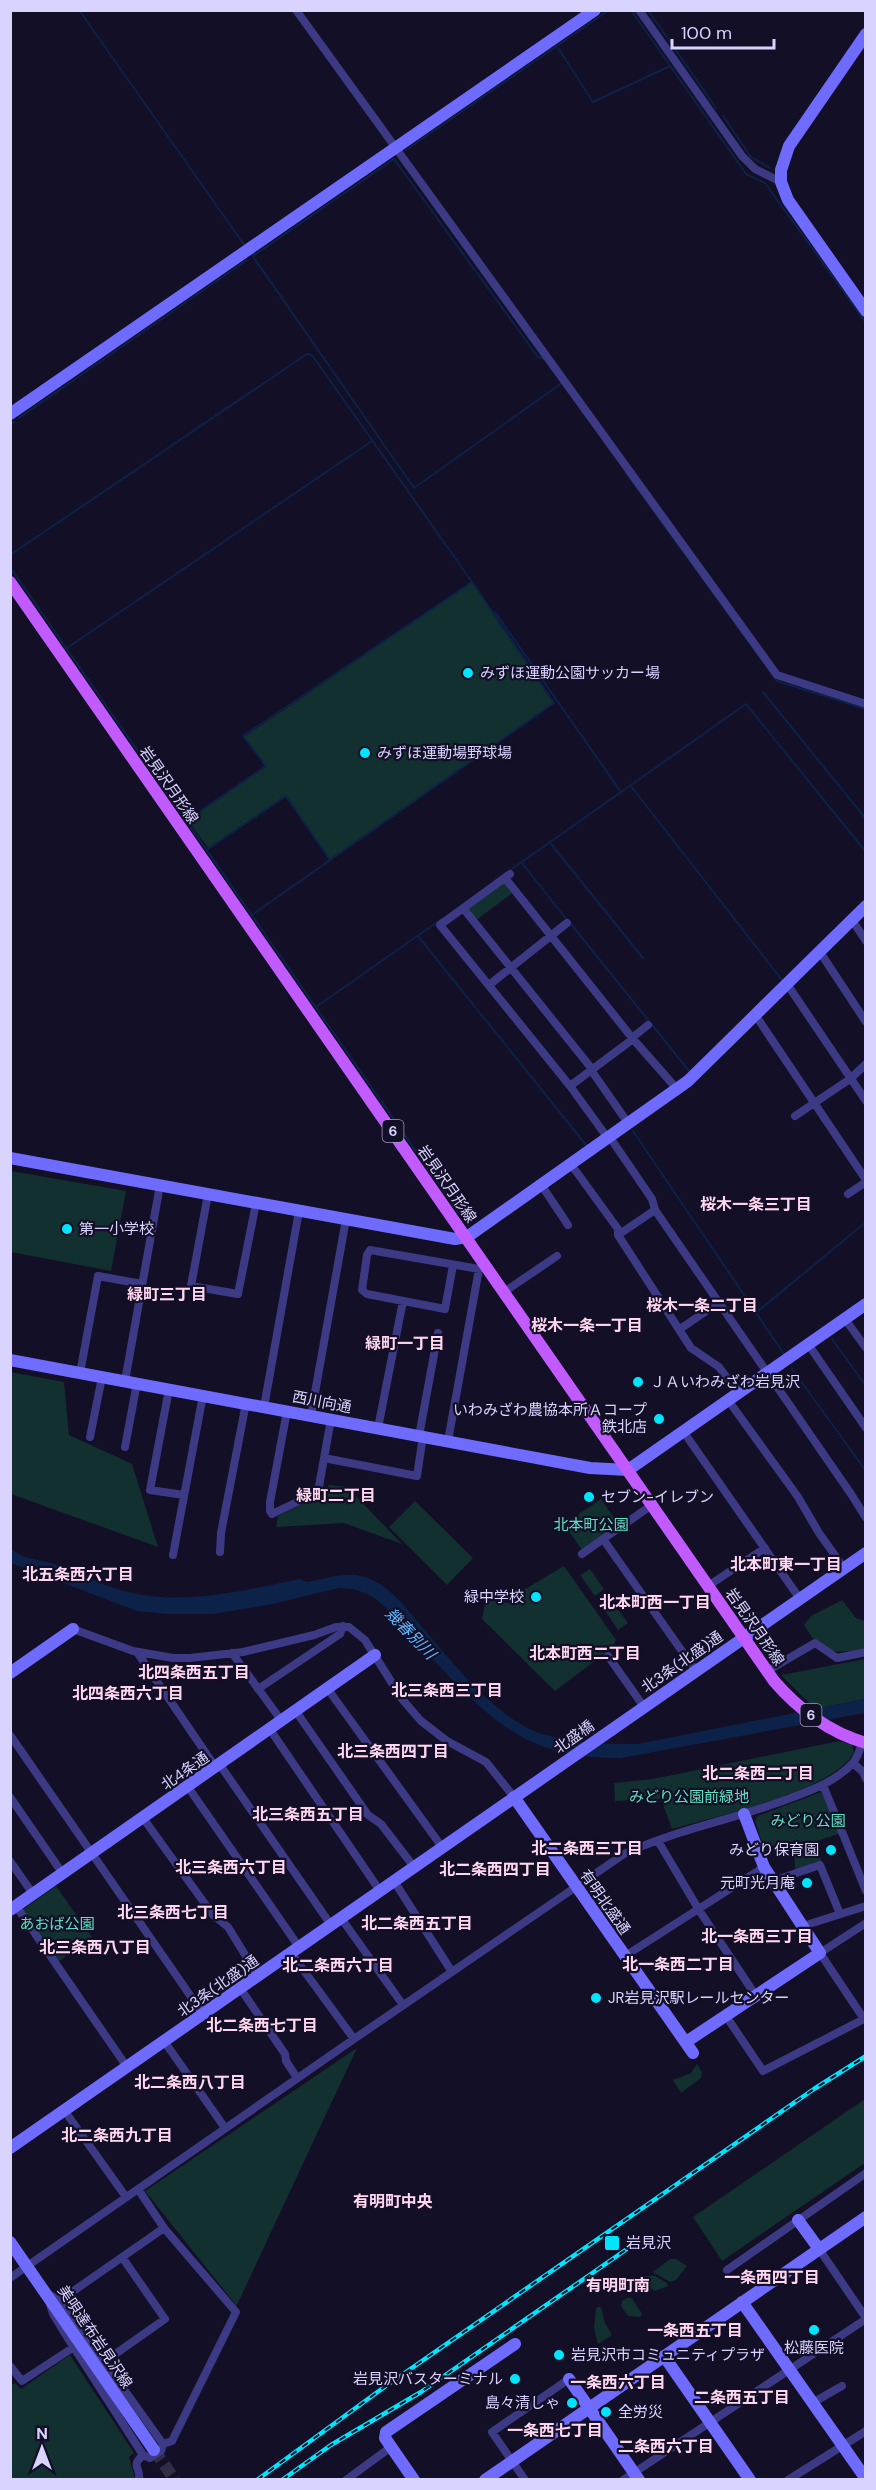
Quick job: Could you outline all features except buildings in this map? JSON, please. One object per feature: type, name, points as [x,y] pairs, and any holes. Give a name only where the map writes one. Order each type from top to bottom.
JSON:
[{"type":"main road","name":"岩見沢月形線","points":[[10,582],[466,1237],[483,1268],[504,1292],[771,1676],[787,1696],[814,1717],[861,1742]]},
{"type":"street","points":[[296,10],[777,675],[866,704]]},
{"type":"street","points":[[10,414],[595,10]]},
{"type":"street","points":[[639,10],[742,156],[755,169],[781,182]]},
{"type":"street","points":[[866,34],[789,146],[782,163],[781,182],[788,200],[866,311]]},
{"type":"street","points":[[677,1089],[633,1038],[508,876],[440,925],[570,1086],[608,1137],[652,1199],[655,1210],[866,1518]]},
{"type":"street","points":[[10,1158],[455,1239],[466,1237],[677,1089],[707,1064],[866,906]]},
{"type":"street","points":[[463,908],[592,1070],[628,1123]]},
{"type":"street","points":[[852,920],[866,941]]},
{"type":"street","points":[[489,985],[567,923]]},
{"type":"street","points":[[820,952],[866,1022]]},
{"type":"street","points":[[787,984],[866,1101]]},
{"type":"street","points":[[756,1016],[866,1181],[848,1194]]},
{"type":"street","points":[[570,1086],[648,1025]]},
{"type":"street","points":[[795,1116],[850,1079],[866,1064]]},
{"type":"street","points":[[570,1163],[618,1229],[618,1235],[691,1348],[719,1366],[733,1397],[819,1533],[844,1568]]},
{"type":"street","points":[[540,1183],[568,1225]]},
{"type":"street","points":[[125,1447],[142,1284],[160,1185]]},
{"type":"street","points":[[208,1194],[191,1286],[238,1294],[256,1203]]},
{"type":"street","points":[[618,1235],[655,1210]]},
{"type":"street","points":[[264,1407],[299,1211]]},
{"type":"street","points":[[311,1415],[346,1219]]},
{"type":"street","points":[[448,1441],[483,1268],[370,1251],[367,1255],[362,1290],[367,1294],[445,1309],[453,1265]]},
{"type":"street","points":[[504,1292],[557,1256]]},
{"type":"street","points":[[80,1373],[98,1275],[142,1284]]},
{"type":"street","points":[[378,1428],[403,1301]]},
{"type":"street","points":[[680,1329],[718,1303]]},
{"type":"street","points":[[628,1470],[866,1304]]},
{"type":"street","points":[[845,1318],[866,1348]]},
{"type":"street","points":[[324,1458],[417,1476],[421,1436],[438,1333]]},
{"type":"street","points":[[808,1344],[866,1428]]},
{"type":"street","name":"西川向通","points":[[10,1360],[604,1470],[628,1470]]},
{"type":"street","points":[[90,1437],[102,1377]]},
{"type":"street","points":[[169,1389],[150,1490],[184,1495]]},
{"type":"street","points":[[173,1556],[203,1395]]},
{"type":"street","points":[[220,1552],[221,1533],[246,1403]]},
{"type":"street","points":[[287,1411],[270,1502],[272,1514],[318,1492],[331,1419]]},
{"type":"street","points":[[683,1431],[800,1599]]},
{"type":"street","points":[[582,1554],[652,1505]]},
{"type":"street","points":[[603,1539],[696,1671]]},
{"type":"street","points":[[708,1586],[765,1548]]},
{"type":"street","name":"北3条(北盛)通","points":[[639,1710],[866,1553]]},
{"type":"street","points":[[258,1689],[340,1634],[343,1626]]},
{"type":"street","points":[[10,1672],[73,1629],[137,1652],[173,1658],[204,1658],[314,1635],[343,1626],[356,1630],[375,1655],[402,1699],[422,1721],[447,1741],[486,1762],[514,1797]]},
{"type":"street","points":[[771,1676],[815,1643],[837,1658],[866,1652]]},
{"type":"street","points":[[137,1652],[218,1766],[336,1922],[403,2005]]},
{"type":"street","points":[[232,1653],[281,1720]]},
{"type":"street","name":"北4条通","points":[[13,1908],[375,1655]]},
{"type":"street","points":[[608,1656],[639,1710]]},
{"type":"street","points":[[327,1688],[442,1847]]},
{"type":"street","points":[[295,1710],[368,1815],[381,1824],[414,1867]]},
{"type":"street","name":"北盛橋","points":[[531,1785],[639,1710]]},
{"type":"street","points":[[269,1728],[380,1891]]},
{"type":"street","points":[[10,1736],[203,2014]]},
{"type":"street","points":[[10,2278],[624,1854],[658,1840],[744,1814],[823,1785],[853,1763],[861,1742]]},
{"type":"street","points":[[853,1763],[863,1772],[866,1779]]},
{"type":"street","name":"北3条(北盛)通","points":[[10,2148],[531,1785]]},
{"type":"street","points":[[823,1785],[866,1892]]},
{"type":"street","points":[[188,1787],[354,2039]]},
{"type":"street","points":[[10,1797],[63,1874]]},
{"type":"street","name":"有明北盛通","points":[[514,1797],[689,2048],[726,2016]]},
{"type":"street","points":[[744,1814],[764,1867],[820,1953],[865,2019],[763,2071],[726,2016],[820,1953],[866,1923]]},
{"type":"street","points":[[143,1818],[213,1915],[228,1927],[258,1976]]},
{"type":"street","points":[[658,1840],[699,1910],[756,1996]]},
{"type":"street","points":[[10,1861],[33,1894]]},
{"type":"street","points":[[773,1881],[820,1865],[840,1914]]},
{"type":"street","points":[[625,1956],[764,1867]]},
{"type":"street","points":[[394,1881],[452,1972]]},
{"type":"street","points":[[803,1926],[866,1906]]},
{"type":"street","points":[[13,1908],[127,2067]]},
{"type":"street","points":[[240,1988],[285,2054],[286,2061],[297,2078]]},
{"type":"street","points":[[164,2041],[225,2128]]},
{"type":"street","points":[[64,2110],[126,2197]]},
{"type":"street","points":[[727,2270],[866,2173]]},
{"type":"street","points":[[138,2189],[164,2228],[236,2312],[187,2415],[172,2441],[153,2449],[136,2461],[139,2480]]},
{"type":"street","points":[[485,2480],[866,2217]]},
{"type":"street","points":[[525,2480],[492,2432],[569,2379],[632,2477],[709,2421],[866,2318],[798,2220]]},
{"type":"street","points":[[59,2301],[164,2228]]},
{"type":"street","name":"美唄達布岩見沢線","points":[[10,2242],[153,2449]]},
{"type":"street","points":[[104,2362],[165,2319],[122,2257]]},
{"type":"street","points":[[47,2294],[53,2314],[74,2347],[153,2449]]},
{"type":"street","points":[[47,2294],[59,2301],[104,2362],[153,2449]]},
{"type":"street","points":[[742,2302],[866,2479]]},
{"type":"street","points":[[414,2480],[385,2438],[386,2432],[515,2343]]},
{"type":"street","points":[[10,2366],[22,2381],[74,2347]]},
{"type":"street","points":[[664,2356],[750,2480]]},
{"type":"street","points":[[812,2403],[842,2386]]},
{"type":"street","points":[[788,2480],[866,2431]]},
{"type":"street","points":[[346,2480],[391,2447]]},
{"type":"green space","points":[[472,582],[554,703],[330,859],[285,796],[208,848],[188,820],[266,767],[244,737]]},
{"type":"green space","points":[[502,881],[514,892],[476,920],[468,909]]},
{"type":"green space","points":[[11,1171],[126,1191],[111,1271],[11,1252]]},
{"type":"green space","points":[[10,1372],[64,1382],[69,1435],[132,1464],[158,1547],[11,1494]]},
{"type":"green space","points":[[329,1485],[347,1487],[402,1544],[344,1523],[276,1527],[278,1516],[320,1496]]},
{"type":"green space","name":"北本町公園","points":[[601,1499],[619,1525],[582,1550],[564,1524]]},
{"type":"green space","points":[[415,1501],[473,1558],[447,1585],[389,1527]]},
{"type":"green space","points":[[564,1566],[616,1640],[612,1648],[555,1691],[482,1619],[486,1600],[515,1604],[517,1594]]},
{"type":"green space","points":[[590,1569],[604,1589],[595,1596],[580,1575]]},
{"type":"green space","points":[[842,1600],[856,1618],[865,1621],[865,1648],[845,1651],[830,1650],[816,1642],[804,1625],[811,1616]]},
{"type":"green space","points":[[613,1603],[628,1623],[618,1630],[604,1609]]},
{"type":"green space","points":[[865,1659],[865,1699],[815,1709],[781,1675]]},
{"type":"green space","name":"みどり公園前緑地","points":[[839,1741],[852,1745],[854,1753],[841,1767],[822,1780],[771,1801],[672,1829],[661,1799],[615,1801],[614,1783],[653,1779]]},
{"type":"green space","name":"みどり公園","points":[[821,1792],[841,1833],[814,1842],[822,1862],[795,1871],[794,1841],[764,1849],[755,1821],[758,1816]]},
{"type":"green space","name":"あおば公園","points":[[56,1886],[92,1937],[58,1962],[22,1910]]},
{"type":"green space","points":[[357,2048],[237,2305],[236,2305],[145,2191]]},
{"type":"green space","points":[[697,2064],[702,2072],[701,2078],[681,2093],[673,2080],[691,2073]]},
{"type":"green space","points":[[865,2099],[865,2163],[722,2261],[693,2217]]},
{"type":"green space","points":[[670,2259],[676,2259],[687,2266],[676,2280],[670,2282],[653,2272]]},
{"type":"green space","points":[[644,2276],[655,2276],[668,2286],[655,2291],[640,2280]]},
{"type":"green space","points":[[632,2298],[642,2314],[640,2317],[628,2316],[621,2306],[622,2301]]},
{"type":"green space","points":[[598,2307],[601,2307],[605,2323],[612,2335],[598,2344],[594,2328]]},
{"type":"green space","points":[[70,2355],[134,2453],[129,2457],[135,2479],[11,2479],[10,2386],[15,2383],[21,2389]]},
{"type":"water","name":"幾春別川","points":[[10,1549],[25,1557],[55,1564],[70,1573],[76,1570],[104,1584],[131,1593],[159,1597],[214,1595],[300,1579],[307,1582],[341,1575],[371,1579],[381,1584],[398,1599],[461,1672],[501,1710],[530,1729],[568,1740],[638,1744],[865,1699],[865,1713],[621,1758],[565,1753],[541,1746],[520,1736],[482,1708],[462,1690],[386,1608],[365,1593],[339,1588],[268,1605],[214,1614],[167,1614],[137,1611],[11,1563]]},
{"type":"waterway","points":[[79,10],[245,246]]},
{"type":"waterway","points":[[406,150],[609,10]]},
{"type":"waterway","points":[[631,10],[746,174],[765,183],[866,323]]},
{"type":"waterway","points":[[648,10],[716,108]]},
{"type":"waterway","points":[[558,48],[593,102],[670,66]]},
{"type":"waterway","points":[[723,116],[751,157],[770,168]]},
{"type":"waterway","points":[[253,256],[394,159],[538,357],[544,359]]},
{"type":"waterway","points":[[252,255],[414,488],[562,383]]},
{"type":"waterway","points":[[19,418],[247,260]]},
{"type":"waterway","points":[[10,555],[307,354],[312,355],[472,582]]},
{"type":"waterway","points":[[10,424],[14,422]]},
{"type":"waterway","points":[[67,648],[372,441]]},
{"type":"waterway","points":[[626,473],[777,681],[866,709]]},
{"type":"waterway","points":[[10,567],[468,1226]]},
{"type":"waterway","points":[[187,820],[266,766],[243,736],[472,582],[554,703],[252,915]]},
{"type":"waterway","points":[[495,612],[621,792]]},
{"type":"waterway","points":[[763,692],[866,819]]},
{"type":"waterway","points":[[509,871],[746,704],[866,852]]},
{"type":"waterway","points":[[631,786],[782,980]]},
{"type":"waterway","points":[[208,849],[286,796],[330,860]]},
{"type":"waterway","points":[[551,844],[643,958]]},
{"type":"waterway","points":[[522,863],[567,920]]},
{"type":"waterway","points":[[316,1007],[443,918]]},
{"type":"waterway","points":[[571,924],[689,1071]]},
{"type":"waterway","points":[[418,936],[586,1145]]},
{"type":"waterway","points":[[633,1131],[784,1354]]},
{"type":"waterway","points":[[757,1312],[866,1222]]},
{"type":"waterway","points":[[832,1339],[866,1386]]},
{"type":"waterway","points":[[792,1369],[866,1471]]},
{"type":"tunnel","points":[[154,2450],[175,2480]]},
{"type":"railway","points":[[257,2480],[383,2388],[814,2089],[866,2056]]},
{"type":"railway","points":[[282,2480],[331,2445],[421,2392],[627,2249]]},
{"type":"place","name":"みずほ運動公園サッカー場","points":[[468,673]]},
{"type":"place","name":"みずほ運動場野球場","points":[[365,753]]},
{"type":"place","name":"第一小学校","points":[[67,1229]]},
{"type":"place","name":"ＪＡいわみざわ岩見沢","points":[[638,1382]]},
{"type":"place","name":"いわみざわ農協本所Ａコープ 鉄北店","points":[[659,1419]]},
{"type":"place","name":"セブン-イレブン","points":[[589,1497]]},
{"type":"place","name":"緑中学校","points":[[536,1597]]},
{"type":"place","name":"みどり保育園","points":[[831,1850]]},
{"type":"place","name":"元町光月庵","points":[[807,1883]]},
{"type":"place","name":"JR岩見沢駅レールセンター","points":[[596,1998]]},
{"type":"place","name":"岩見沢","points":[[612,2243]]},
{"type":"place","name":"松藤医院","points":[[814,2330]]},
{"type":"place","name":"岩見沢市コミュニティプラザ","points":[[559,2355]]},
{"type":"place","name":"岩見沢バスターミナル","points":[[515,2379]]},
{"type":"place","name":"島々清しゃ","points":[[572,2403]]},
{"type":"place","name":"全労災","points":[[606,2412]]},
{"type":"district","name":"桜木一条三丁目","points":[[756,1204]]},
{"type":"district","name":"緑町三丁目","points":[[167,1294]]},
{"type":"district","name":"桜木一条二丁目","points":[[702,1305]]},
{"type":"district","name":"桜木一条一丁目","points":[[587,1325]]},
{"type":"district","name":"緑町一丁目","points":[[405,1343]]},
{"type":"district","name":"緑町二丁目","points":[[336,1495]]},
{"type":"district","name":"北本町東一丁目","points":[[786,1564]]},
{"type":"district","name":"北五条西六丁目","points":[[78,1574]]},
{"type":"district","name":"北本町西一丁目","points":[[655,1602]]},
{"type":"district","name":"北本町西二丁目","points":[[585,1653]]},
{"type":"district","name":"北四条西五丁目","points":[[194,1672]]},
{"type":"district","name":"北三条西三丁目","points":[[447,1690]]},
{"type":"district","name":"北四条西六丁目","points":[[128,1693]]},
{"type":"district","name":"北三条西四丁目","points":[[393,1751]]},
{"type":"district","name":"北二条西二丁目","points":[[758,1773]]},
{"type":"district","name":"北三条西五丁目","points":[[308,1814]]},
{"type":"district","name":"北二条西三丁目","points":[[587,1848]]},
{"type":"district","name":"北三条西六丁目","points":[[231,1867]]},
{"type":"district","name":"北二条西四丁目","points":[[495,1869]]},
{"type":"district","name":"北三条西七丁目","points":[[173,1912]]},
{"type":"district","name":"北二条西五丁目","points":[[417,1923]]},
{"type":"district","name":"北一条西三丁目","points":[[757,1936]]},
{"type":"district","name":"北三条西八丁目","points":[[95,1947]]},
{"type":"district","name":"北一条西二丁目","points":[[678,1964]]},
{"type":"district","name":"北二条西六丁目","points":[[338,1965]]},
{"type":"district","name":"北二条西七丁目","points":[[262,2025]]},
{"type":"district","name":"北二条西八丁目","points":[[190,2082]]},
{"type":"district","name":"北二条西九丁目","points":[[117,2135]]},
{"type":"district","name":"有明町中央","points":[[393,2201]]},
{"type":"district","name":"一条西四丁目","points":[[772,2277]]},
{"type":"district","name":"有明町南","points":[[618,2285]]},
{"type":"district","name":"一条西五丁目","points":[[695,2330]]},
{"type":"district","name":"一条西六丁目","points":[[618,2382]]},
{"type":"district","name":"二条西五丁目","points":[[742,2397]]},
{"type":"district","name":"一条西七丁目","points":[[555,2430]]},
{"type":"district","name":"二条西六丁目","points":[[666,2446]]}]
